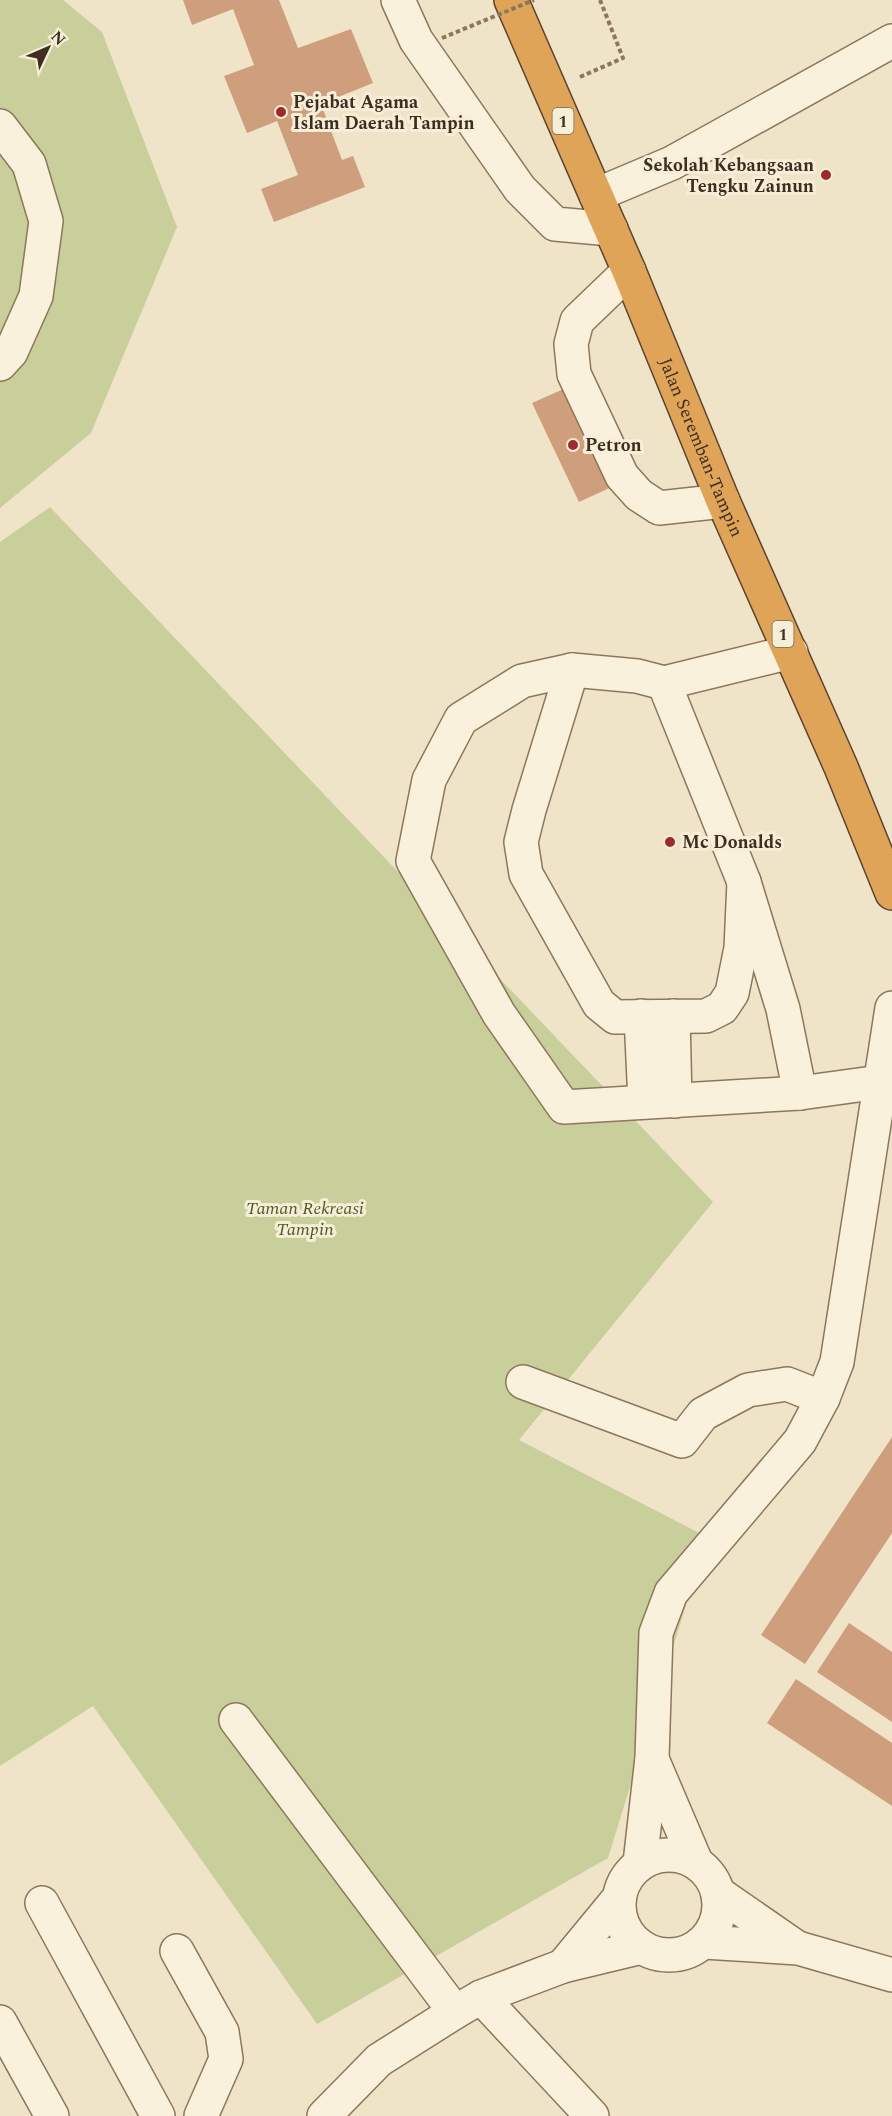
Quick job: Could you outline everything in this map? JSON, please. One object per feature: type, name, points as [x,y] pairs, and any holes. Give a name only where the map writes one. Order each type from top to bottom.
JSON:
[{"type":"highway","name":"Jalan Seremban-Tampin","points":[[511,0],[630,271],[723,501],[841,767],[892,893]]},
{"type":"highway","points":[[532,48],[532,18],[535,0]]},
{"type":"street","points":[[398,0],[416,40],[520,189],[555,224],[611,229]]},
{"type":"street","points":[[596,195],[672,163],[892,41]]},
{"type":"street","points":[[0,126],[29,164],[46,222],[36,296],[11,352],[0,364]]},
{"type":"street","points":[[630,271],[577,321],[571,344],[574,374],[622,476],[639,495],[659,508],[723,501]]},
{"type":"street","points":[[791,652],[664,683],[637,676],[572,670],[522,681],[461,718],[429,780],[413,861],[499,1014],[564,1107],[800,1093],[880,1082]]},
{"type":"street","points":[[572,670],[521,842],[526,874],[599,1004],[615,1017],[706,1016],[722,1008],[732,993],[741,948],[744,882]]},
{"type":"street","points":[[664,683],[744,882],[783,1009],[800,1093]]},
{"type":"street","points":[[640,1863],[652,1758],[656,1634],[671,1593],[800,1441],[823,1398],[837,1362],[892,1008]]},
{"type":"street","points":[[641,1016],[660,1102]]},
{"type":"street","points":[[660,1102],[673,1016]]},
{"type":"street","points":[[523,1382],[682,1441],[703,1414],[748,1390],[787,1384],[823,1398]]},
{"type":"street","points":[[236,1720],[468,2004],[592,2116]]},
{"type":"street","points":[[652,1758],[696,1862]]},
{"type":"street","points":[[668,1854],[682,1856],[696,1862],[706,1870],[714,1881],[718,1893],[719,1911],[714,1928],[704,1942],[690,1951],[674,1955],[658,1954],[642,1947],[631,1938],[623,1925],[619,1912],[619,1898],[622,1884],[640,1863],[653,1856],[668,1854]]},
{"type":"street","points":[[718,1893],[798,1948]]},
{"type":"street","points":[[563,1966],[619,1898]]},
{"type":"street","points":[[42,1903],[158,2116]]},
{"type":"street","points":[[704,1942],[798,1948],[892,1975]]},
{"type":"street","points":[[327,2115],[379,2060],[468,2004],[563,1966],[642,1947]]},
{"type":"street","points":[[177,1951],[222,2032],[226,2059],[201,2116]]},
{"type":"street","points":[[0,2022],[52,2116]]},
{"type":"path","points":[[442,38],[535,0]]},
{"type":"path","points":[[550,90],[623,58],[600,0]]},
{"type":"green space","points":[[0,0],[63,0],[102,32],[177,227],[91,433],[0,508]]},
{"type":"green space","name":"Taman Rekreasi Tampin","points":[[50,507],[713,1202],[519,1440],[707,1537],[608,1858],[317,2024],[93,1706],[0,1766],[0,542]]},
{"type":"building","name":"Pejabat Agama Islam Daerah Tampin","points":[[183,0],[279,0],[298,48],[351,29],[373,83],[321,104],[342,160],[353,156],[365,187],[274,222],[261,189],[298,175],[277,121],[247,133],[224,76],[254,65],[233,9],[192,25]]},
{"type":"building","name":"Petron","points":[[568,387],[614,486],[579,502],[532,403]]},
{"type":"building","points":[[892,1437],[892,1533],[805,1664],[761,1635]]},
{"type":"building","points":[[849,1623],[892,1652],[892,1722],[817,1672]]},
{"type":"building","points":[[796,1679],[892,1743],[892,1806],[767,1723]]},
{"type":"place","name":"Pejabat Agama Islam Daerah Tampin","points":[[281,112]]},
{"type":"place","name":"Sekolah Kebangsaan Tengku Zainun","points":[[826,175]]},
{"type":"place","name":"Petron","points":[[573,445]]},
{"type":"place","name":"Mc Donalds","points":[[670,842]]}]
